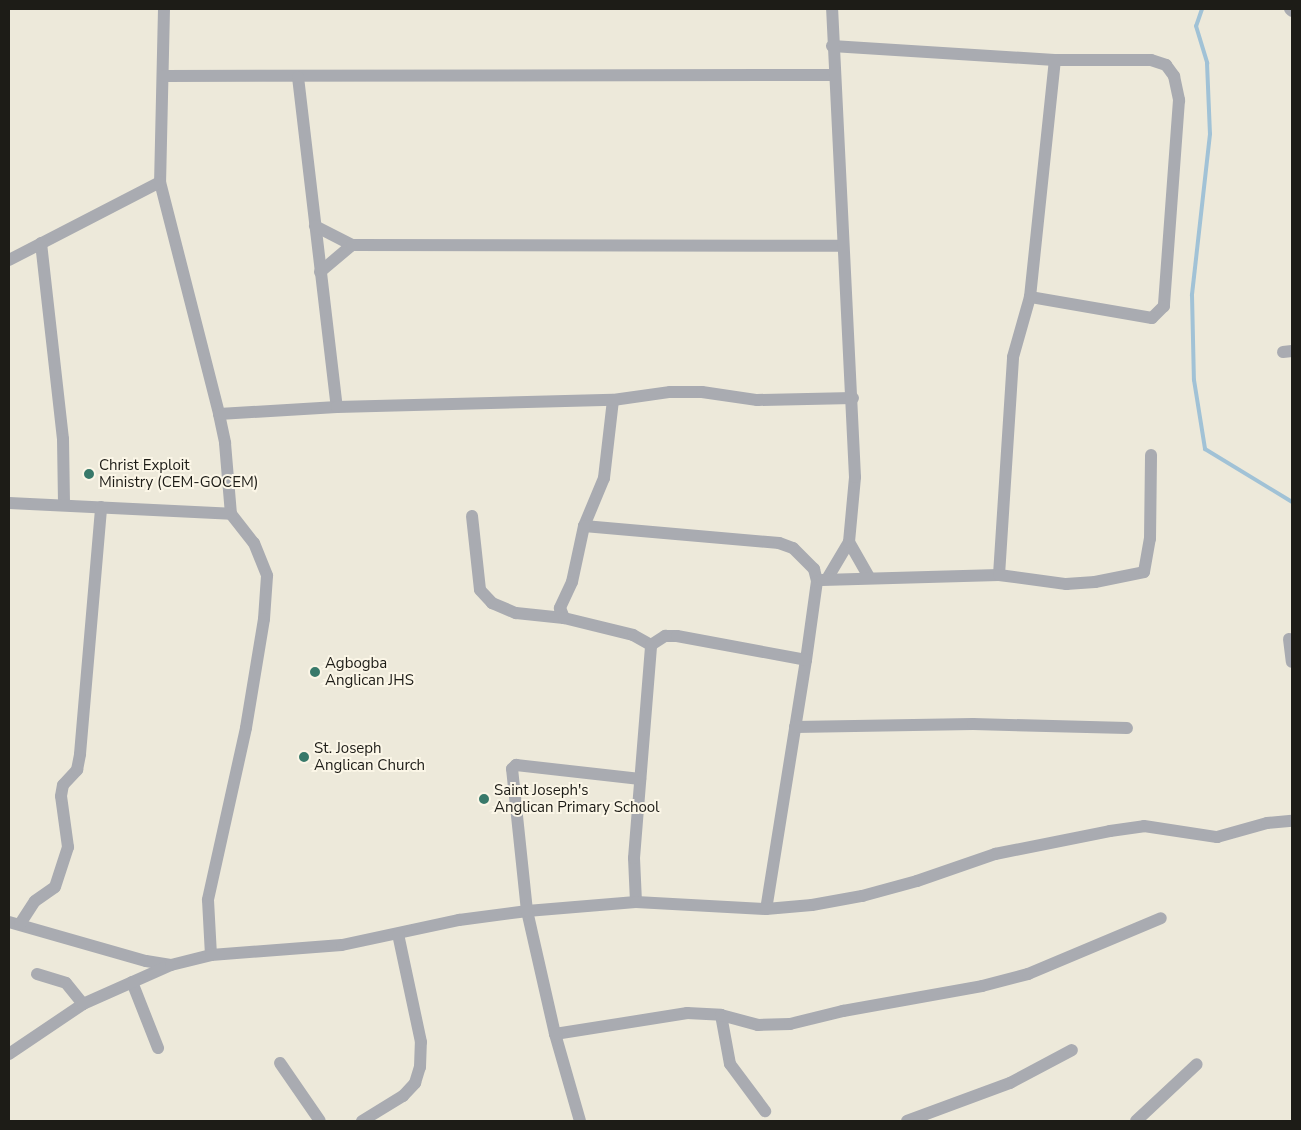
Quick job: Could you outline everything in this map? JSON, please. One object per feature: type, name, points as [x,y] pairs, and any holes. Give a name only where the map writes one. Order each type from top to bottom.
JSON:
[{"type":"street","points":[[164,9],[164,76],[160,182],[219,414],[225,443],[231,514],[254,543],[267,576],[264,619],[246,728],[208,900],[211,955]]},
{"type":"street","points":[[766,909],[806,660],[822,580],[850,542],[855,477],[853,398],[832,46],[832,9]]},
{"type":"street","points":[[832,46],[1055,60],[1151,60],[1166,65],[1174,76],[1179,100],[1164,306],[1152,318],[1030,297]]},
{"type":"street","points":[[999,574],[1013,357],[1030,297],[1055,60]]},
{"type":"street","points":[[164,76],[835,75]]},
{"type":"street","points":[[298,77],[314,226],[337,407]]},
{"type":"street","points":[[9,260],[160,182]]},
{"type":"street","points":[[314,226],[352,245],[843,246]]},
{"type":"street","points":[[41,242],[63,439],[64,505]]},
{"type":"street","points":[[320,272],[352,245]]},
{"type":"street","points":[[219,414],[337,407],[613,400],[702,392],[757,400],[853,398]]},
{"type":"street","points":[[564,618],[560,608],[572,582],[584,526],[604,478],[613,400]]},
{"type":"street","points":[[822,580],[999,574],[1066,584],[1095,582],[1144,572],[1150,539],[1151,455]]},
{"type":"street","points":[[9,503],[231,514]]},
{"type":"street","points":[[101,507],[80,754],[77,770],[63,785],[61,796],[68,847],[55,887],[35,901],[14,923],[86,946],[171,965]]},
{"type":"street","points":[[472,516],[480,590],[492,603],[516,613],[564,618],[633,635],[651,645]]},
{"type":"street","points":[[584,526],[779,543],[793,548],[806,558],[822,580]]},
{"type":"street","points":[[850,542],[869,577]]},
{"type":"street","points":[[651,645],[665,636],[677,636],[806,660]]},
{"type":"street","points":[[1289,639],[1292,662]]},
{"type":"street","points":[[636,902],[634,858],[651,645]]},
{"type":"street","points":[[796,727],[973,724],[1127,728]]},
{"type":"street","points":[[580,1121],[555,1034],[527,911],[514,766],[640,779]]},
{"type":"street","points":[[9,1054],[83,1004],[171,965],[211,955],[314,948],[398,934],[459,920],[527,911],[636,902],[766,909],[862,896],[995,854],[1110,831],[1144,826],[1218,837],[1267,822],[1292,820]]},
{"type":"street","points":[[555,1034],[687,1013],[721,1015],[774,1026],[982,986],[1028,974],[1161,918]]},
{"type":"street","points":[[362,1121],[403,1096],[414,1083],[420,1067],[421,1042],[398,934]]},
{"type":"street","points":[[37,974],[66,983],[83,1004]]},
{"type":"street","points":[[132,982],[158,1048]]},
{"type":"street","points":[[721,1015],[730,1064],[764,1111]]},
{"type":"street","points":[[907,1121],[931,1117],[1010,1083],[1072,1050]]},
{"type":"street","points":[[280,1063],[320,1121]]},
{"type":"street","points":[[1136,1121],[1197,1064]]},
{"type":"waterway","points":[[1202,9],[1196,26],[1207,63],[1210,134],[1192,295],[1194,380],[1205,449],[1292,502]]},
{"type":"place","name":"Christ Exploit Ministry (CEM-GOCEM)","points":[[89,474]]},
{"type":"place","name":"Agbogba Anglican JHS","points":[[315,672]]},
{"type":"place","name":"St. Joseph Anglican Church","points":[[304,757]]},
{"type":"place","name":"Saint Joseph's Anglican Primary School","points":[[484,799]]}]
